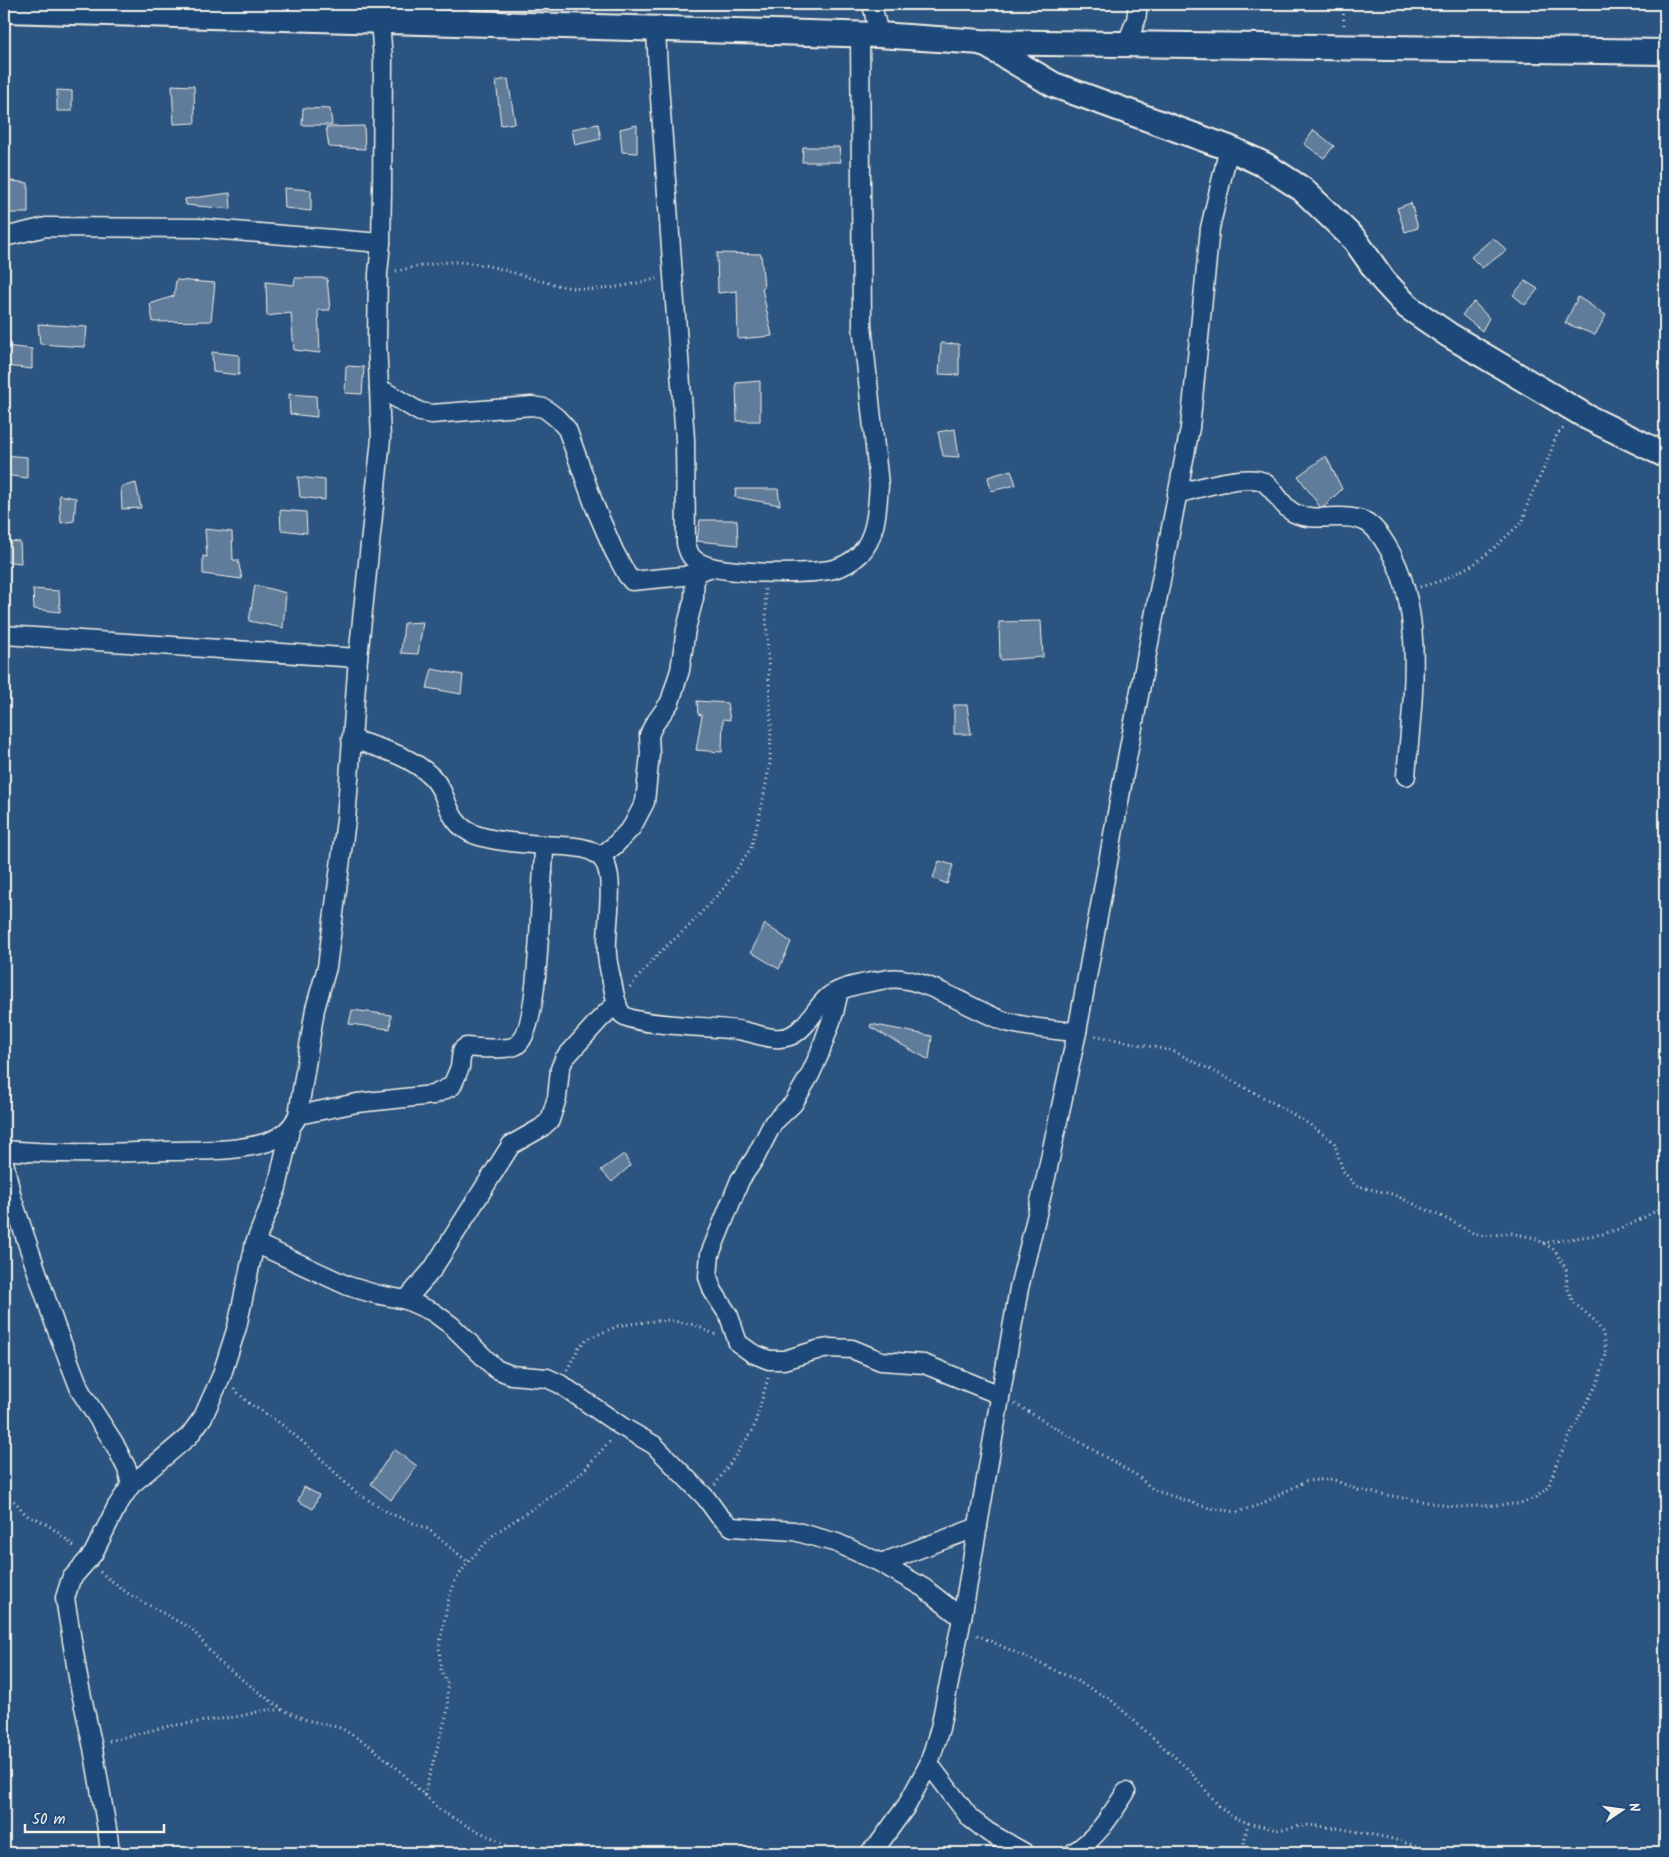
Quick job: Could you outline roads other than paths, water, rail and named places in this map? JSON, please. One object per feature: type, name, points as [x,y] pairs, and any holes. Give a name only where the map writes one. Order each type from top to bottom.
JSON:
[{"type":"main road","points":[[4,10],[47,7],[380,20],[460,13],[656,29],[869,34],[981,42],[1665,52]]},
{"type":"main road","points":[[981,42],[1054,85],[1229,148],[1265,165],[1302,189],[1355,240],[1383,280],[1408,307],[1449,335],[1586,417],[1665,455]]},
{"type":"street","points":[[379,388],[420,412],[432,414],[507,407],[532,406],[544,408],[567,429],[595,507],[614,551],[627,576],[632,581],[684,576],[703,571],[813,572],[844,565],[861,553],[872,536],[879,485],[862,325],[869,34],[872,4]]},
{"type":"street","points":[[1126,45],[1136,20],[1138,4]]},
{"type":"street","points":[[110,1853],[93,1745],[79,1683],[64,1598],[71,1579],[93,1554],[117,1506],[131,1485],[189,1436],[204,1417],[221,1377],[237,1327],[256,1243],[277,1188],[294,1122],[315,1009],[327,967],[346,820],[358,658],[381,438],[377,339],[378,274],[381,243],[383,60],[380,20]]},
{"type":"street","points":[[656,29],[685,439],[686,543],[689,554],[703,571]]},
{"type":"street","points":[[869,1853],[878,1845],[907,1805],[929,1764],[940,1728],[962,1622],[1019,1288],[1046,1177],[1077,1032],[1190,428],[1210,228],[1229,148]]},
{"type":"street","points":[[4,237],[46,227],[199,228],[381,243]]},
{"type":"street","points":[[1177,494],[1219,483],[1255,480],[1265,482],[1283,504],[1294,512],[1310,518],[1356,518],[1370,524],[1384,541],[1396,560],[1410,604],[1414,681],[1406,776]]},
{"type":"street","points":[[600,857],[615,845],[632,827],[645,802],[650,754],[649,735],[652,726],[670,702],[680,670],[686,629],[703,571]]},
{"type":"street","points":[[4,635],[358,658]]},
{"type":"street","points":[[351,739],[389,750],[422,769],[436,782],[454,820],[467,830],[488,838],[578,847],[600,857],[606,866],[608,880],[607,955],[617,1003],[622,1014],[630,1018],[651,1022],[740,1030],[772,1038],[783,1038],[792,1036],[830,996],[838,991],[891,979],[910,981],[937,990],[1005,1021],[1024,1026],[1077,1032]]},
{"type":"street","points":[[4,1150],[72,1154],[217,1150],[252,1146],[270,1141],[294,1122],[357,1103],[432,1095],[452,1086],[460,1067],[462,1050],[466,1047],[515,1046],[523,1039],[534,995],[538,962],[544,845]]},
{"type":"street","points":[[838,991],[834,1013],[810,1075],[793,1104],[773,1123],[755,1158],[740,1180],[710,1254],[708,1277],[713,1291],[730,1316],[738,1344],[752,1353],[774,1360],[784,1360],[830,1348],[852,1350],[881,1361],[924,1364],[1000,1396]]},
{"type":"street","points":[[406,1300],[432,1270],[511,1144],[541,1128],[550,1120],[557,1098],[560,1069],[564,1059],[617,1003]]},
{"type":"street","points":[[4,1162],[12,1198],[55,1325],[81,1392],[114,1443],[127,1468],[131,1485]]},
{"type":"street","points":[[256,1243],[348,1286],[406,1300],[433,1312],[452,1326],[496,1369],[511,1375],[546,1378],[560,1384],[621,1426],[654,1445],[706,1498],[719,1516],[732,1527],[794,1531],[837,1543],[880,1563],[924,1588],[962,1622]]},
{"type":"street","points":[[880,1563],[978,1528]]},
{"type":"street","points":[[929,1764],[970,1818],[988,1832],[1025,1853]]},
{"type":"street","points":[[1073,1853],[1097,1834],[1126,1792]]}]
